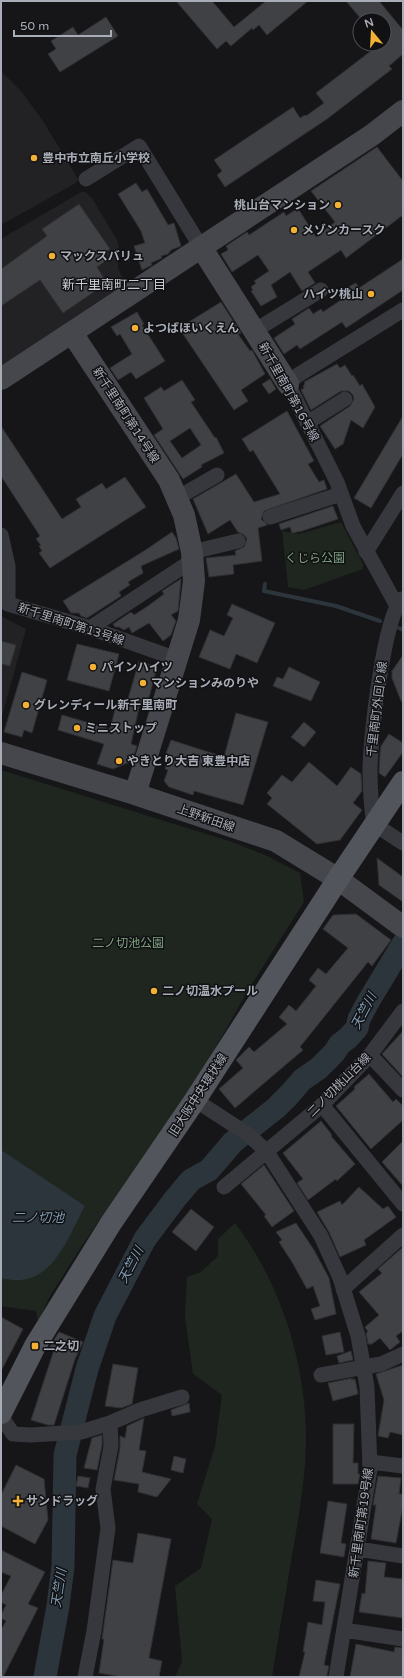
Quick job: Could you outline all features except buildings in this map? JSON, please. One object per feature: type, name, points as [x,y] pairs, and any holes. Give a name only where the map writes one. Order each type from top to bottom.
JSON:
[{"type":"main road","name":"旧大阪中央環状線","points":[[1,1413],[35,1346],[111,1223],[195,1100],[338,879],[403,782]]},
{"type":"street","points":[[1,379],[372,135],[403,111]]},
{"type":"street","name":"新千里南町第16号線","points":[[86,179],[139,146],[288,384],[337,482],[351,522],[366,552],[400,602]]},
{"type":"street","points":[[254,331],[321,290]]},
{"type":"street","points":[[288,384],[298,375],[403,310]]},
{"type":"street","name":"新千里南町第14号線","points":[[72,333],[169,480],[187,524],[193,556],[194,581],[191,606],[177,659],[135,794]]},
{"type":"street","points":[[307,423],[345,399]]},
{"type":"street","points":[[177,498],[217,475]]},
{"type":"street","points":[[366,552],[403,493]]},
{"type":"street","points":[[270,517],[341,494]]},
{"type":"street","name":"新千里南町第13号線","points":[[1,535],[8,566],[8,604],[90,628],[177,659]]},
{"type":"street","points":[[90,628],[193,556],[238,541]]},
{"type":"street","name":"千里南町外回り線","points":[[374,824],[370,800],[371,760],[385,642],[400,602]]},
{"type":"street","name":"上野新田線","points":[[1,753],[135,794],[276,841],[338,879],[398,924]]},
{"type":"street","points":[[374,824],[403,843]]},
{"type":"street","name":"二ノ切桃山台線","points":[[224,1187],[322,1105],[370,1055],[403,1011]]},
{"type":"street","points":[[370,1055],[403,1090]]},
{"type":"street","points":[[195,1100],[249,1135],[267,1152]]},
{"type":"street","points":[[322,1105],[403,1204]]},
{"type":"street","name":"新千里南町第19号線","points":[[267,1152],[313,1222],[344,1289],[358,1336],[367,1387],[370,1462],[358,1549],[336,1677]]},
{"type":"street","points":[[344,1289],[403,1235]]},
{"type":"street","points":[[321,1375],[381,1364],[403,1354]]},
{"type":"street","points":[[1,1416],[13,1434],[31,1435],[60,1432],[81,1432],[110,1423],[140,1410],[182,1398]]},
{"type":"street","points":[[85,1677],[94,1632],[108,1528],[103,1489],[111,1446],[110,1423]]},
{"type":"street","points":[[370,1462],[403,1466]]},
{"type":"street","points":[[358,1549],[403,1556]]},
{"type":"street","points":[[344,1630],[403,1639]]},
{"type":"shaded area","name":"豊中市立南丘小学校","points":[[1,71],[21,91],[43,121],[78,179],[76,183],[1,225]]},
{"type":"shaded area","points":[[81,192],[85,192],[92,198],[117,240],[119,249],[118,268],[127,288],[1,371],[1,239]]},
{"type":"shaded area","points":[[1,616],[26,629],[1,720]]},
{"type":"green space","name":"くじら公園","points":[[341,522],[363,564],[363,569],[304,590],[288,587],[282,531],[299,534]]},
{"type":"green space","name":"二ノ切池公園","points":[[1,770],[232,842],[265,855],[300,873],[304,902],[250,987],[205,1066],[81,1247],[50,1296],[38,1322],[36,1311],[1,1306]]},
{"type":"green space","points":[[235,1223],[252,1247],[266,1273],[278,1300],[296,1356],[302,1385],[306,1444],[301,1502],[272,1677],[175,1677],[182,1661],[175,1586],[201,1568],[212,1519],[197,1504],[215,1446],[222,1395],[193,1374],[185,1317],[187,1277],[201,1272],[218,1256],[218,1239]]},
{"type":"water","name":"二ノ切池","points":[[1,1150],[85,1206],[71,1234],[55,1260],[45,1270],[33,1277],[18,1280],[1,1278]]},
{"type":"waterway","points":[[265,584],[264,591],[336,606],[380,621]]},
{"type":"waterway","points":[[399,628],[403,630]]},
{"type":"waterway","name":"天竺川","points":[[45,1677],[58,1606],[63,1566],[65,1455],[87,1369],[105,1316],[145,1239],[175,1199],[191,1180],[209,1170],[233,1142],[276,1108],[302,1080],[319,1068],[334,1053],[340,1044],[357,1028],[359,1019],[368,1002],[403,944]]},
{"type":"place","name":"豊中市立南丘小学校","points":[[34,158]]},
{"type":"place","name":"桃山台マンション","points":[[338,205]]},
{"type":"place","name":"メゾンカースク","points":[[294,230]]},
{"type":"place","name":"マックスバリュ","points":[[52,256]]},
{"type":"place","name":"ハイツ桃山","points":[[371,294]]},
{"type":"place","name":"よつばほいくえん","points":[[135,328]]},
{"type":"place","name":"パインハイツ","points":[[93,667]]},
{"type":"place","name":"マンションみのりや","points":[[143,683]]},
{"type":"place","name":"グレンディール新千里南町","points":[[26,705]]},
{"type":"place","name":"ミニストップ","points":[[77,728]]},
{"type":"place","name":"やきとり大吉 東豊中店","points":[[119,761]]},
{"type":"place","name":"二ノ切温水プール","points":[[154,991]]},
{"type":"place","name":"二之切","points":[[35,1346]]},
{"type":"place","name":"サンドラッグ","points":[[18,1501]]},
{"type":"district","name":"新千里南町二丁目","points":[[114,285]]}]
